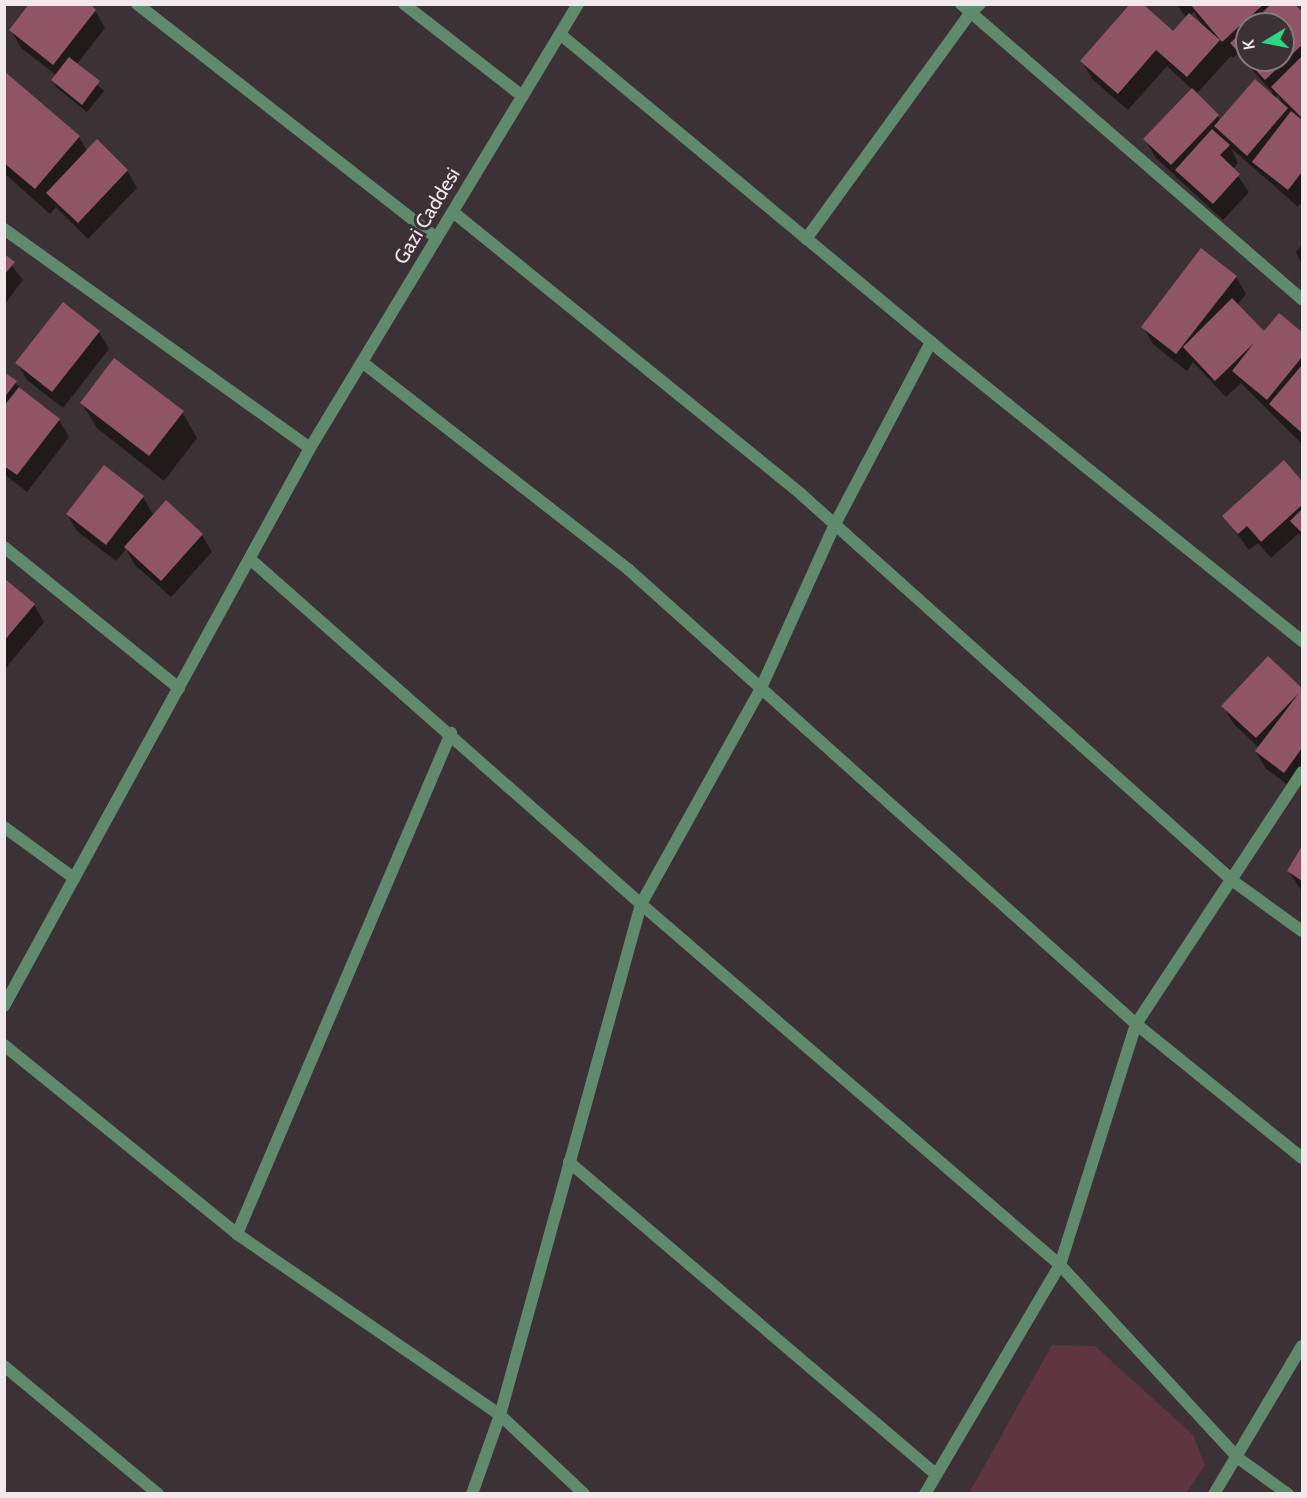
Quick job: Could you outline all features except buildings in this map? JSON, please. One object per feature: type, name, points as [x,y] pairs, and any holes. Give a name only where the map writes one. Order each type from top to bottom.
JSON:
[{"type":"street","points":[[137,4],[437,238]]},
{"type":"street","points":[[404,4],[522,96]]},
{"type":"street","name":"Gazi Caddesi","points":[[4,1006],[310,448],[578,4]]},
{"type":"street","points":[[806,239],[971,7],[1302,299]]},
{"type":"street","points":[[560,34],[930,342],[1302,641]]},
{"type":"street","points":[[453,212],[835,524],[1233,881],[1302,931]]},
{"type":"street","points":[[4,229],[310,448]]},
{"type":"street","points":[[472,1494],[500,1415],[641,904],[761,688],[835,524],[930,342]]},
{"type":"street","points":[[362,362],[629,570],[1136,1024],[1302,1158]]},
{"type":"street","points":[[4,547],[179,688]]},
{"type":"street","points":[[250,559],[451,733],[641,904],[1060,1265],[1238,1458],[1288,1494]]},
{"type":"street","points":[[237,1234],[451,733]]},
{"type":"street","points":[[925,1494],[1060,1265],[1136,1024],[1233,881],[1302,772]]},
{"type":"street","points":[[4,827],[74,878]]},
{"type":"street","points":[[4,1045],[237,1234],[500,1415],[584,1494]]},
{"type":"street","points":[[569,1162],[936,1474]]},
{"type":"street","points":[[1214,1494],[1238,1458],[1302,1346]]},
{"type":"street","points":[[4,1366],[158,1494]]},
{"type":"shaded area","points":[[1052,1345],[1095,1346],[1193,1435],[1205,1465],[1186,1493],[969,1493]]}]
